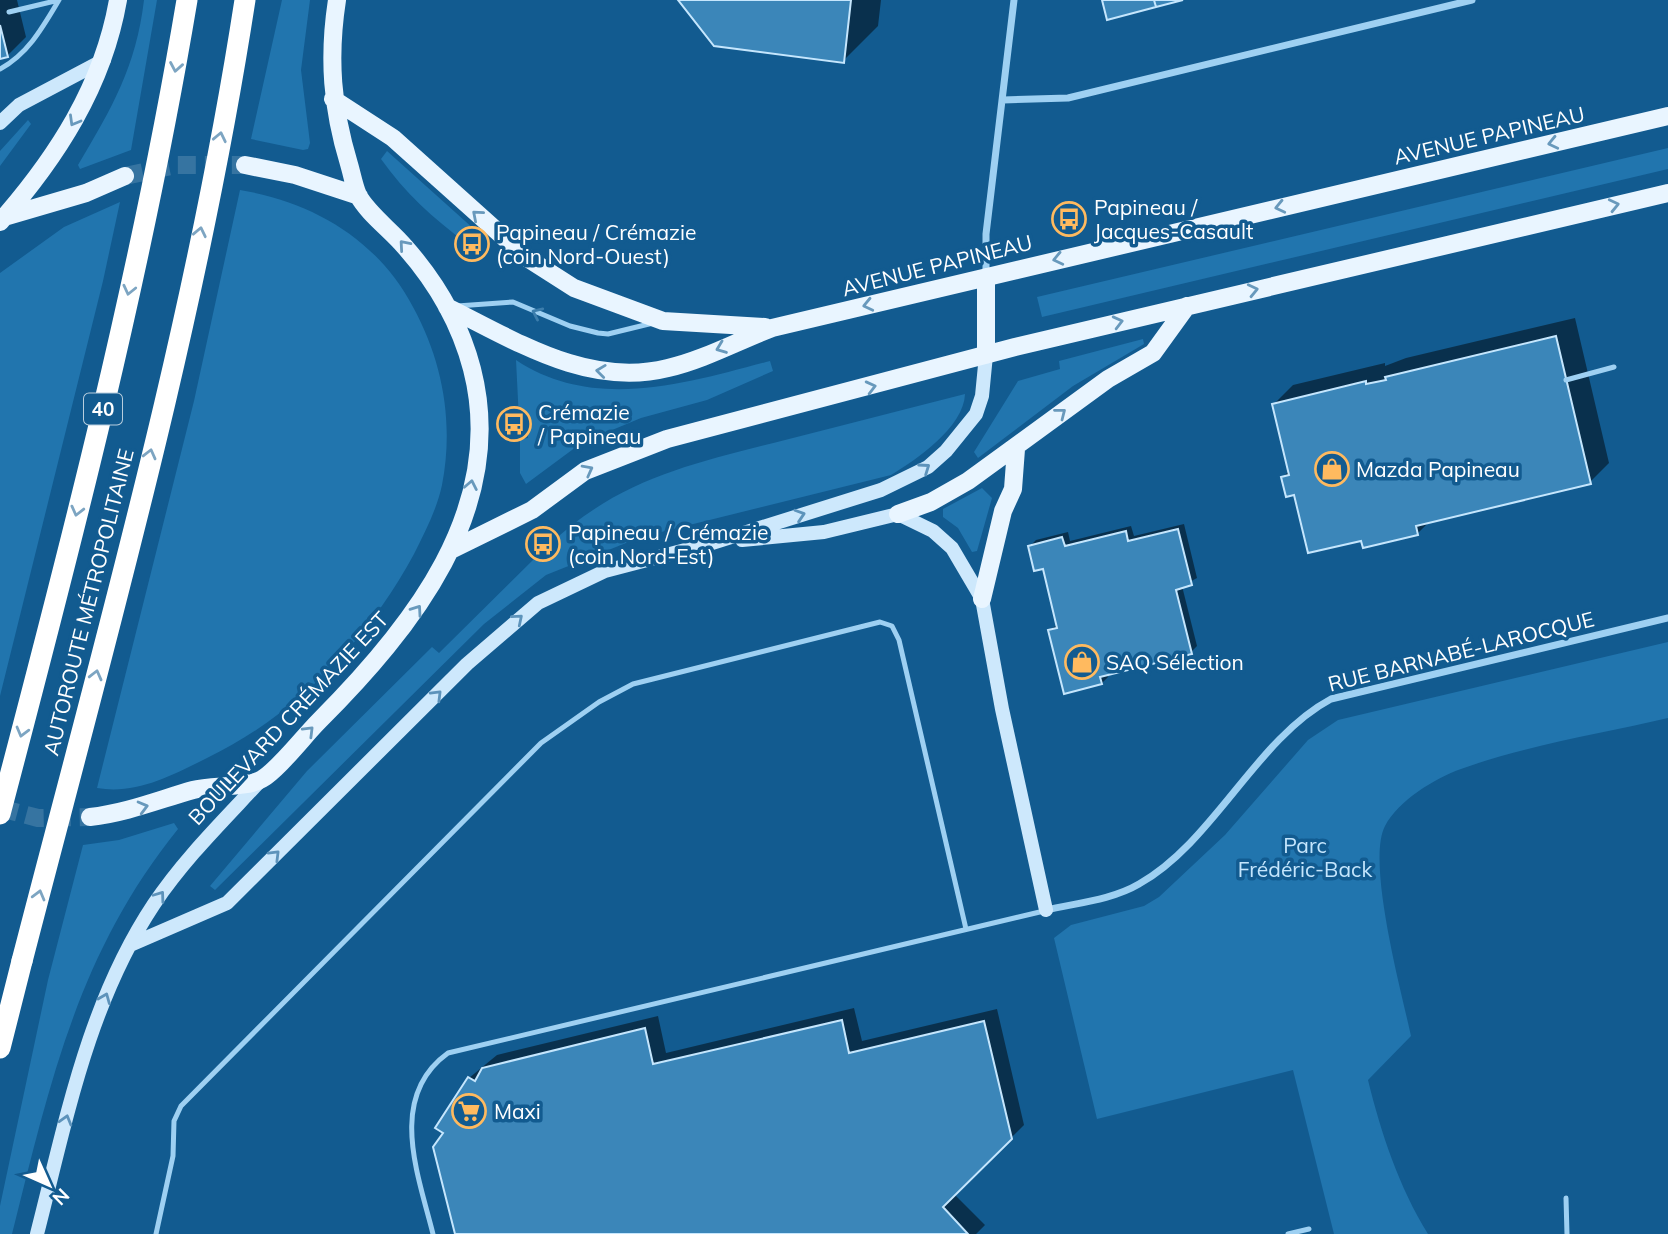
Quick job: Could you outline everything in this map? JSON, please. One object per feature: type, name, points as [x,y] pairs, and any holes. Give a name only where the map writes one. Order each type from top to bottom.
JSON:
[{"type":"highway","name":"AUTOROUTE MÉTROPOLITAINE","points":[[0,814],[99,424],[159,152],[187,0]]},
{"type":"highway","name":"AUTOROUTE MÉTROPOLITAINE","points":[[0,1048],[170,370],[227,102],[245,0]]},
{"type":"main road","points":[[2,220],[61,144],[104,60],[118,0]]},
{"type":"main road","name":"BOULEVARD CRÉMAZIE EST","points":[[37,1234],[94,1024],[130,945],[178,872],[261,780],[386,651],[419,608],[451,550],[472,480],[478,405],[465,348],[447,307],[412,255],[359,196],[333,99],[330,56],[337,0]]},
{"type":"main road","points":[[0,123],[19,105],[104,60]]},
{"type":"main road","points":[[333,99],[393,138],[461,201],[550,275],[596,298],[663,321],[772,328]]},
{"type":"main road","name":"AVENUE PAPINEAU","points":[[447,307],[551,358],[609,373],[669,368],[772,328],[1668,116]]},
{"type":"main road","points":[[245,165],[295,175],[359,196]]},
{"type":"main road","points":[[2,220],[86,193],[125,176]]},
{"type":"main road","points":[[451,550],[532,510],[585,471],[631,451],[986,355],[1668,193]]},
{"type":"main road","points":[[130,945],[227,903],[467,664],[538,603],[605,571],[712,543],[894,485],[928,467],[946,451],[976,414],[982,396],[986,355],[986,277]]},
{"type":"main road","points":[[712,543],[824,532],[898,514],[957,487],[1016,449],[1108,379],[1153,354],[1187,306]]},
{"type":"main road","points":[[982,599],[1003,511],[1013,489],[1016,449]]},
{"type":"main road","points":[[898,514],[943,538],[982,599],[1002,709],[1046,910]]},
{"type":"main road","points":[[90,817],[157,803],[195,790],[261,780]]},
{"type":"street","points":[[986,277],[986,234],[1014,0]]},
{"type":"street","points":[[1003,100],[1068,98],[1472,0]]},
{"type":"street","name":"RUE BARNABÉ-LAROCQUE","points":[[1046,910],[1119,892],[1153,876],[1175,856],[1287,735],[1318,706],[1331,699],[1668,618]]},
{"type":"lane","points":[[9,12],[59,0]]},
{"type":"lane","points":[[0,69],[26,49],[59,0]]},
{"type":"lane","points":[[447,307],[513,302],[570,326],[608,334],[663,321]]},
{"type":"lane","points":[[1566,380],[1614,367]]},
{"type":"lane","points":[[156,1234],[173,1156],[174,1121],[181,1106],[534,750],[599,702],[633,684],[880,622],[892,626],[899,640],[965,929]]},
{"type":"lane","points":[[433,1234],[413,1153],[411,1107],[425,1076],[448,1053],[1046,910]]},
{"type":"lane","points":[[1566,1198],[1567,1234]]},
{"type":"lane","points":[[1288,1234],[1310,1229]]},
{"type":"green space","points":[[144,0],[157,0],[131,150],[80,169],[78,165],[102,125],[129,67]]},
{"type":"green space","points":[[282,0],[310,0],[301,70],[310,143],[308,149],[303,150],[251,139]]},
{"type":"green space","points":[[28,120],[31,124],[0,166],[0,151]]},
{"type":"green space","points":[[1668,148],[1668,169],[1042,317],[1037,297]]},
{"type":"green space","points":[[387,151],[475,230],[466,243],[400,183],[381,159]]},
{"type":"green space","points":[[240,190],[293,204],[341,228],[381,262],[399,283],[423,328],[439,371],[447,439],[442,485],[426,529],[395,586],[351,645],[326,673],[299,697],[240,740],[181,771],[126,789],[97,788],[194,401]]},
{"type":"green space","points":[[120,202],[103,281],[0,696],[0,273],[64,227]]},
{"type":"green space","points":[[1143,339],[1144,344],[1073,386],[978,458],[974,452],[1018,381],[1060,369],[1059,361]]},
{"type":"green space","points":[[516,360],[546,376],[577,385],[609,389],[674,384],[770,361],[773,371],[707,400],[641,418],[605,433],[576,447],[526,484],[520,473],[520,439],[528,438],[528,420],[519,420]]},
{"type":"green space","points":[[965,394],[963,406],[948,430],[913,461],[891,475],[641,537],[546,575],[484,624],[215,890],[210,886],[307,771],[432,647],[439,653],[536,557],[542,562],[554,550],[549,545],[604,503],[661,475],[691,465]]},
{"type":"green space","points":[[982,488],[992,498],[977,551],[972,552],[958,528],[943,517],[943,509]]},
{"type":"green space","name":"Parc Frédéric-Back","points":[[1668,642],[1668,718],[1538,747],[1461,769],[1440,778],[1408,799],[1385,826],[1380,844],[1383,897],[1411,1036],[1368,1080],[1392,1159],[1408,1198],[1428,1234],[1334,1234],[1293,1070],[1097,1119],[1054,938],[1071,925],[1144,906],[1159,897],[1225,835],[1308,740],[1338,720]]},
{"type":"green space","points":[[174,823],[178,829],[115,923],[92,972],[55,1072],[12,1234],[0,1234],[0,1206],[48,980],[83,845],[119,840]]},
{"type":"building","points":[[678,0],[851,0],[844,63],[714,46]]},
{"type":"building","points":[[1102,0],[1154,0],[1156,7],[1107,20]]},
{"type":"building","points":[[1154,0],[1183,0],[1156,7]]},
{"type":"building","points":[[0,25],[8,57],[0,59]]},
{"type":"building","points":[[1556,336],[1591,484],[1416,526],[1418,535],[1363,548],[1361,541],[1308,553],[1294,495],[1286,497],[1281,477],[1289,475],[1272,404],[1366,381],[1366,384],[1386,380],[1385,377]]},
{"type":"building","points":[[1178,529],[1192,585],[1176,590],[1192,654],[1100,677],[1102,684],[1064,694],[1048,630],[1057,628],[1043,569],[1034,571],[1028,546],[1062,537],[1065,546],[1126,531],[1128,541]]},
{"type":"building","points":[[842,1020],[849,1053],[984,1021],[1012,1139],[943,1207],[968,1234],[455,1234],[433,1147],[443,1133],[435,1128],[468,1077],[475,1081],[482,1068],[645,1028],[653,1064]]},
{"type":"tunnel","points":[[125,176],[176,165],[245,165]]},
{"type":"tunnel","points":[[0,808],[38,818],[90,817]]},
{"type":"place","name":"Papineau / Jacques-Casault","points":[[1069,219]]},
{"type":"place","name":"Papineau / Crémazie (coin Nord-Ouest)","points":[[472,244]]},
{"type":"place","name":"Crémazie / Papineau","points":[[514,424]]},
{"type":"place","name":"Mazda Papineau","points":[[1332,469]]},
{"type":"place","name":"Papineau / Crémazie (coin Nord-Est)","points":[[543,544]]},
{"type":"place","name":"SAQ Sélection","points":[[1082,662]]},
{"type":"place","name":"Maxi","points":[[469,1111]]}]
